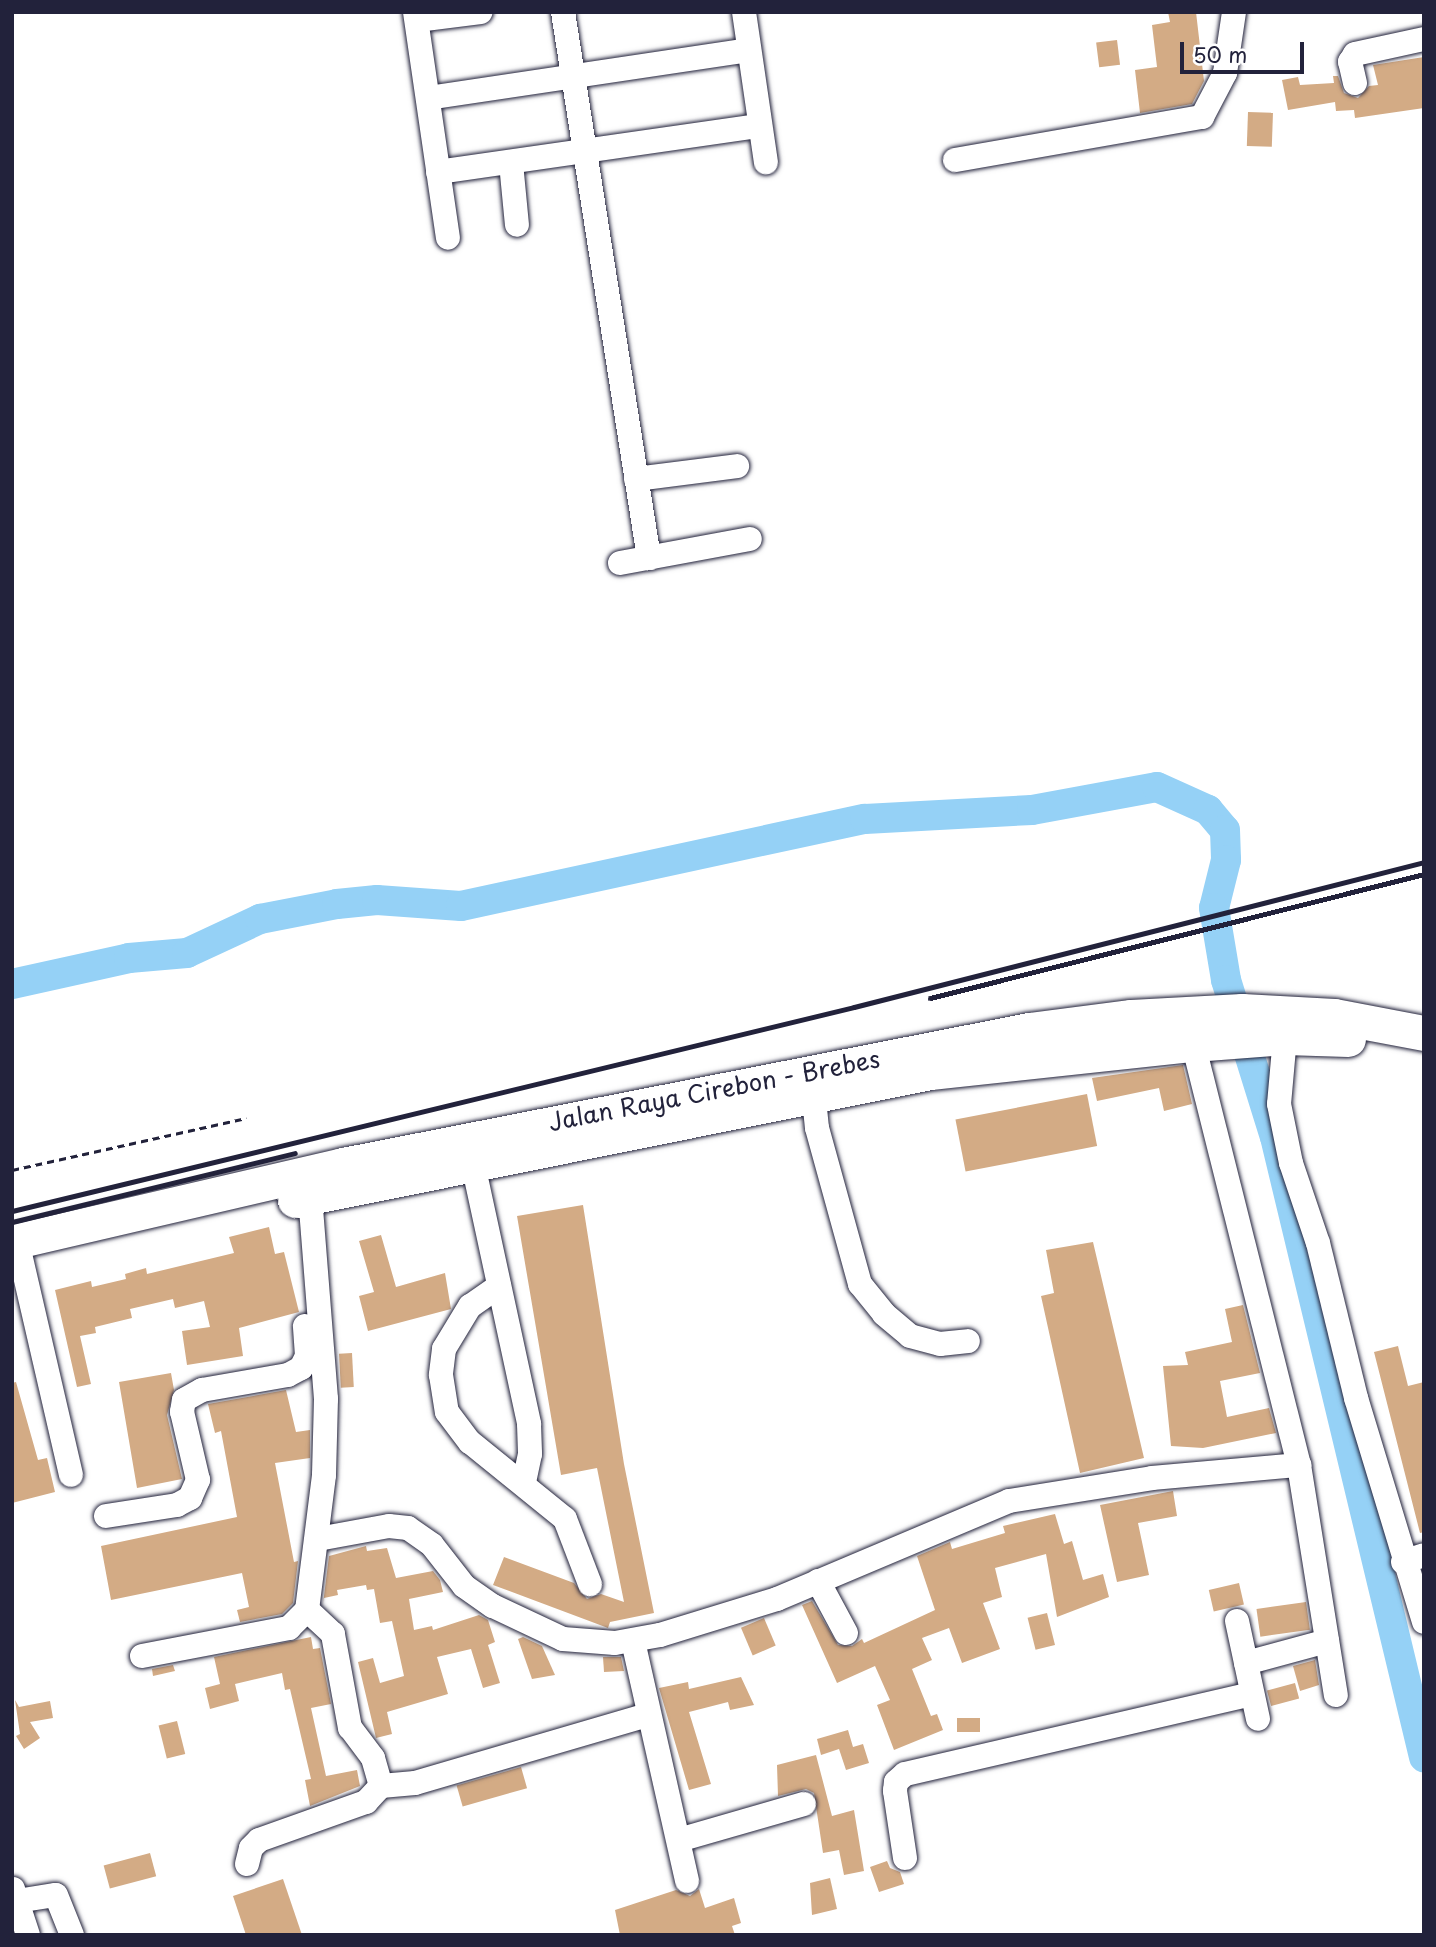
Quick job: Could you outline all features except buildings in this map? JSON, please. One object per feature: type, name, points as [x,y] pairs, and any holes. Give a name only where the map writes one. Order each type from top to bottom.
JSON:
[{"type":"highway","name":"Jalan Raya Cirebon - Brebes","points":[[16,1252],[473,1164],[1029,1030],[1197,1034],[1334,1016],[1424,1033]]},
{"type":"highway","name":"Jalan Raya Cirebon - Brebes","points":[[1245,1026],[1285,1037],[1368,1041],[1424,1054]]},
{"type":"highway","name":"Jalan Raya Cirebon - Brebes","points":[[16,1252],[343,1165],[813,1083]]},
{"type":"street","points":[[447,238],[416,16],[481,12]]},
{"type":"street","points":[[563,12],[649,558]]},
{"type":"street","points":[[744,12],[766,162]]},
{"type":"street","points":[[955,160],[1202,117],[1225,73],[1234,12]]},
{"type":"street","points":[[1355,83],[1350,62],[1355,54],[1424,39]]},
{"type":"street","points":[[428,98],[748,50]]},
{"type":"street","points":[[438,172],[587,153],[759,126]]},
{"type":"street","points":[[511,163],[517,225]]},
{"type":"street","points":[[636,479],[737,466]]},
{"type":"street","points":[[620,563],[750,539]]},
{"type":"street","points":[[1197,1034],[1299,1465],[1336,1695]]},
{"type":"street","points":[[1285,1037],[1279,1104],[1291,1163],[1318,1243],[1356,1398],[1413,1558],[1424,1622]]},
{"type":"street","points":[[813,1083],[817,1128],[860,1284],[884,1314],[910,1336],[940,1343],[968,1341]]},
{"type":"street","points":[[473,1164],[528,1424],[530,1454],[524,1483]]},
{"type":"street","points":[[106,1516],[177,1505],[197,1490],[182,1412],[184,1400],[192,1393],[288,1375],[301,1368],[307,1344],[303,1198]]},
{"type":"street","points":[[142,1656],[289,1628],[307,1610],[318,1539],[326,1399],[303,1198]]},
{"type":"street","points":[[16,1252],[71,1475]]},
{"type":"street","points":[[499,1286],[477,1299],[454,1330],[442,1356],[442,1388],[456,1427],[565,1519],[590,1584]]},
{"type":"street","points":[[318,1539],[389,1526],[408,1528],[426,1539],[470,1591],[513,1616],[569,1640],[633,1641],[738,1612],[1009,1501],[1153,1478],[1299,1465]]},
{"type":"street","points":[[818,1581],[846,1633]]},
{"type":"street","points":[[307,1610],[333,1633],[350,1728],[373,1758],[381,1786]]},
{"type":"street","points":[[1237,1621],[1258,1719]]},
{"type":"street","points":[[633,1641],[687,1881]]},
{"type":"street","points":[[1246,1663],[1327,1642]]},
{"type":"street","points":[[905,1858],[895,1791],[896,1782],[905,1774],[1252,1694]]},
{"type":"street","points":[[247,1864],[251,1848],[259,1840],[366,1802],[381,1786],[408,1785],[648,1716]]},
{"type":"street","points":[[679,1839],[804,1804]]},
{"type":"street","points":[[12,1874],[14,1894],[29,1935]]},
{"type":"street","points":[[14,1894],[56,1895],[72,1935]]},
{"type":"path","points":[[12,1170],[246,1118]]},
{"type":"waterway","points":[[12,984],[129,958],[187,953],[260,919],[337,904],[377,900],[461,906],[865,819],[1032,810],[1157,787],[1208,810],[1225,830],[1226,860],[1214,908],[1226,980],[1275,1137],[1424,1757]]},
{"type":"railway","points":[[12,1211],[854,1007],[1424,862]]},
{"type":"railway","points":[[930,998],[1424,874]]},
{"type":"railway","points":[[12,1222],[295,1153]]}]
